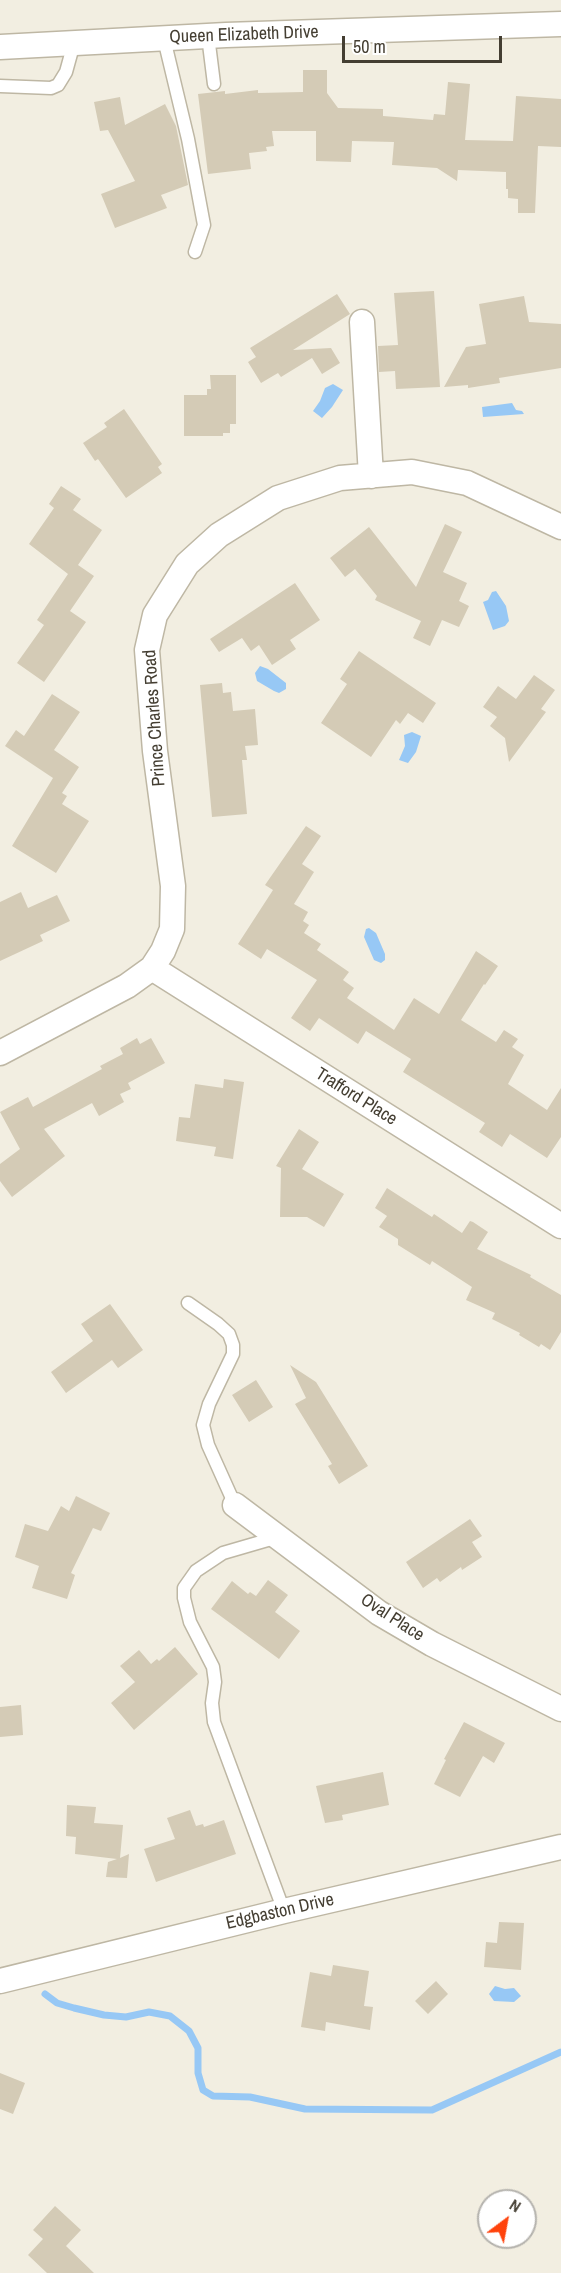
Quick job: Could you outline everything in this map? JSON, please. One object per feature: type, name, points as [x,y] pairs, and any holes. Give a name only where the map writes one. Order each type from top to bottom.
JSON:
[{"type":"street","name":"Queen Elizabeth Drive","points":[[0,47],[208,36],[561,24]]},
{"type":"street","points":[[362,322],[371,476]]},
{"type":"street","name":"Prince Charles Road","points":[[0,1053],[127,986],[152,968],[163,951],[172,929],[173,886],[155,752],[147,650],[155,615],[187,564],[219,536],[278,498],[340,478],[412,472],[467,483],[561,527]]},
{"type":"street","name":"Trafford Place","points":[[152,968],[561,1226]]},
{"type":"street","name":"Oval Place","points":[[235,1506],[379,1613],[432,1644],[561,1709]]},
{"type":"street","name":"Edgbaston Drive","points":[[0,1981],[284,1911],[561,1847]]},
{"type":"lane","points":[[208,36],[214,84]]},
{"type":"lane","points":[[164,39],[188,139],[204,225],[195,252]]},
{"type":"lane","points":[[0,86],[51,88],[58,85],[66,72],[74,44]]},
{"type":"lane","points":[[188,1303],[229,1334],[233,1345],[233,1354],[209,1404],[203,1425],[208,1445],[235,1506]]},
{"type":"lane","points":[[279,1537],[223,1553],[196,1571],[184,1588],[183,1598],[190,1622],[213,1667],[214,1722],[284,1911]]},
{"type":"water","points":[[333,384],[343,390],[322,418],[313,411],[325,388]]},
{"type":"water","points":[[512,403],[516,410],[524,414],[483,417],[482,407]]},
{"type":"water","points":[[496,591],[506,606],[509,621],[505,626],[493,630],[483,602],[488,600],[492,592]]},
{"type":"water","points":[[260,666],[268,669],[286,683],[286,689],[279,693],[257,681],[255,673]]},
{"type":"water","points":[[412,732],[421,736],[416,752],[408,763],[399,760],[405,746],[404,735]]},
{"type":"water","points":[[369,928],[376,933],[385,954],[385,960],[381,963],[374,960],[364,937],[366,929]]},
{"type":"water","points":[[495,1986],[505,1989],[514,1988],[521,1996],[514,2002],[494,2001],[489,1994]]},
{"type":"building","points":[[303,70],[327,70],[327,93],[338,108],[383,109],[383,116],[433,120],[434,114],[445,115],[448,82],[470,84],[465,140],[513,141],[516,96],[561,99],[561,147],[538,146],[535,213],[518,213],[518,199],[508,198],[506,172],[458,170],[457,181],[437,168],[392,165],[394,142],[352,141],[351,162],[316,161],[316,131],[272,131],[274,146],[266,147],[267,151],[249,153],[251,169],[208,174],[198,94],[258,90],[258,93],[303,92]]},
{"type":"building","points":[[120,97],[125,125],[165,104],[176,126],[188,185],[161,195],[167,208],[115,228],[101,194],[135,181],[108,130],[100,131],[94,102]]},
{"type":"building","points":[[434,291],[440,387],[396,389],[395,371],[379,372],[378,346],[398,345],[394,293]]},
{"type":"building","points":[[337,294],[350,314],[293,350],[331,348],[340,363],[322,374],[312,358],[281,377],[278,373],[261,383],[248,362],[256,357],[250,348]]},
{"type":"building","points":[[524,296],[529,322],[561,324],[561,368],[499,378],[500,383],[468,388],[468,385],[444,387],[466,347],[486,344],[479,304]]},
{"type":"building","points":[[210,375],[236,375],[236,424],[230,424],[230,433],[223,433],[223,436],[184,436],[184,395],[207,395],[207,389],[211,389]]},
{"type":"building","points":[[124,409],[162,464],[158,467],[162,473],[126,498],[98,459],[95,461],[83,443],[107,427],[104,423]]},
{"type":"building","points":[[61,486],[81,499],[73,510],[102,530],[78,565],[94,576],[70,611],[86,622],[44,682],[17,663],[44,625],[37,620],[68,574],[29,544],[54,508],[49,504]]},
{"type":"building","points":[[445,524],[462,532],[443,572],[467,583],[459,601],[469,606],[459,627],[442,620],[430,646],[413,638],[421,621],[375,600],[377,596],[355,569],[345,577],[330,558],[369,527],[416,587]]},
{"type":"building","points":[[295,583],[320,620],[290,640],[296,649],[272,665],[259,645],[251,651],[242,638],[219,652],[210,639]]},
{"type":"building","points":[[359,651],[436,703],[423,723],[408,713],[400,724],[396,720],[371,757],[321,723],[347,684],[340,679]]},
{"type":"building","points":[[534,675],[555,690],[541,709],[546,712],[509,762],[505,738],[490,726],[497,717],[483,707],[498,686],[516,699]]},
{"type":"building","points":[[222,683],[223,693],[231,692],[233,711],[255,709],[258,745],[245,746],[247,760],[242,760],[247,814],[212,817],[200,685]]},
{"type":"building","points":[[52,694],[80,712],[54,750],[79,767],[62,793],[67,796],[62,804],[89,821],[56,873],[12,846],[53,778],[5,746],[16,730],[24,736]]},
{"type":"building","points":[[306,826],[321,836],[302,864],[314,872],[294,904],[308,912],[303,921],[309,925],[304,933],[321,944],[317,950],[349,972],[343,980],[354,988],[347,998],[394,1030],[414,998],[439,1014],[476,951],[498,966],[461,1020],[496,1042],[504,1030],[518,1039],[512,1047],[524,1055],[508,1084],[547,1110],[561,1088],[561,1137],[547,1158],[510,1134],[502,1147],[479,1132],[485,1123],[403,1072],[411,1059],[366,1031],[358,1044],[319,1018],[310,1031],[291,1018],[317,980],[267,949],[261,959],[238,944],[273,890],[265,885]]},
{"type":"building","points":[[21,892],[28,908],[57,895],[70,921],[40,935],[43,941],[0,961],[0,902]]},
{"type":"building","points":[[137,1038],[140,1044],[151,1038],[165,1063],[128,1083],[131,1089],[120,1094],[124,1102],[99,1116],[92,1103],[44,1129],[65,1156],[12,1197],[0,1181],[0,1164],[20,1149],[0,1112],[28,1097],[33,1107],[102,1069],[100,1066],[123,1054],[120,1048]]},
{"type":"building","points":[[224,1079],[244,1082],[233,1159],[214,1156],[216,1147],[176,1141],[179,1117],[190,1118],[195,1084],[223,1088]]},
{"type":"building","points":[[299,1129],[319,1142],[302,1169],[344,1194],[324,1227],[307,1217],[280,1217],[281,1168],[276,1166]]},
{"type":"building","points":[[387,1188],[432,1217],[434,1214],[462,1233],[470,1221],[473,1222],[488,1232],[477,1249],[531,1275],[530,1277],[561,1295],[561,1332],[550,1350],[541,1344],[539,1347],[519,1335],[520,1333],[492,1319],[495,1313],[466,1300],[472,1287],[432,1261],[430,1265],[398,1245],[398,1239],[379,1227],[387,1216],[375,1208]]},
{"type":"building","points":[[110,1304],[143,1350],[118,1368],[112,1360],[66,1393],[51,1372],[93,1341],[81,1324]]},
{"type":"building","points":[[290,1365],[316,1382],[368,1466],[339,1484],[328,1466],[332,1464],[295,1404],[306,1398]]},
{"type":"building","points":[[256,1380],[273,1407],[249,1422],[232,1395]]},
{"type":"building","points":[[76,1496],[110,1513],[101,1531],[93,1528],[71,1573],[75,1575],[67,1599],[32,1588],[39,1566],[15,1557],[25,1524],[48,1531],[61,1506],[69,1511]]},
{"type":"building","points":[[470,1519],[482,1536],[472,1542],[482,1557],[462,1570],[461,1567],[440,1582],[437,1578],[423,1588],[406,1562]]},
{"type":"building","points":[[268,1580],[288,1595],[275,1612],[300,1631],[279,1659],[211,1609],[232,1581],[248,1594],[250,1592],[256,1596]]},
{"type":"building","points":[[175,1647],[198,1674],[134,1730],[111,1703],[135,1682],[120,1666],[139,1650],[151,1664],[157,1659],[159,1661]]},
{"type":"building","points":[[21,1705],[23,1735],[0,1737],[0,1707]]},
{"type":"building","points":[[464,1722],[505,1743],[494,1763],[483,1756],[460,1797],[434,1784],[446,1760],[444,1759]]},
{"type":"building","points":[[383,1772],[389,1805],[342,1815],[343,1820],[325,1823],[316,1786]]},
{"type":"building","points":[[67,1805],[96,1807],[94,1823],[123,1825],[120,1858],[129,1854],[127,1878],[106,1877],[108,1862],[117,1859],[75,1854],[76,1837],[66,1836]]},
{"type":"building","points":[[190,1810],[196,1826],[203,1824],[204,1827],[224,1820],[236,1854],[156,1882],[144,1849],[175,1839],[167,1818]]},
{"type":"building","points":[[499,1922],[524,1923],[521,1970],[484,1967],[486,1942],[497,1943]]},
{"type":"building","points":[[333,1965],[369,1971],[364,2006],[373,2007],[370,2030],[326,2022],[325,2031],[301,2027],[310,1972],[331,1976]]},
{"type":"building","points":[[436,1981],[448,1994],[428,2014],[415,2001]]},
{"type":"building","points":[[0,2073],[25,2083],[13,2114],[0,2109]]},
{"type":"building","points":[[55,2206],[81,2230],[66,2246],[94,2273],[47,2273],[28,2255],[43,2239],[33,2230]]},
{"type":"waterway","points":[[45,1994],[57,2003],[104,2015],[126,2017],[149,2012],[170,2016],[189,2031],[198,2048],[198,2073],[203,2090],[213,2096],[250,2097],[305,2109],[432,2110],[561,2052]]}]
